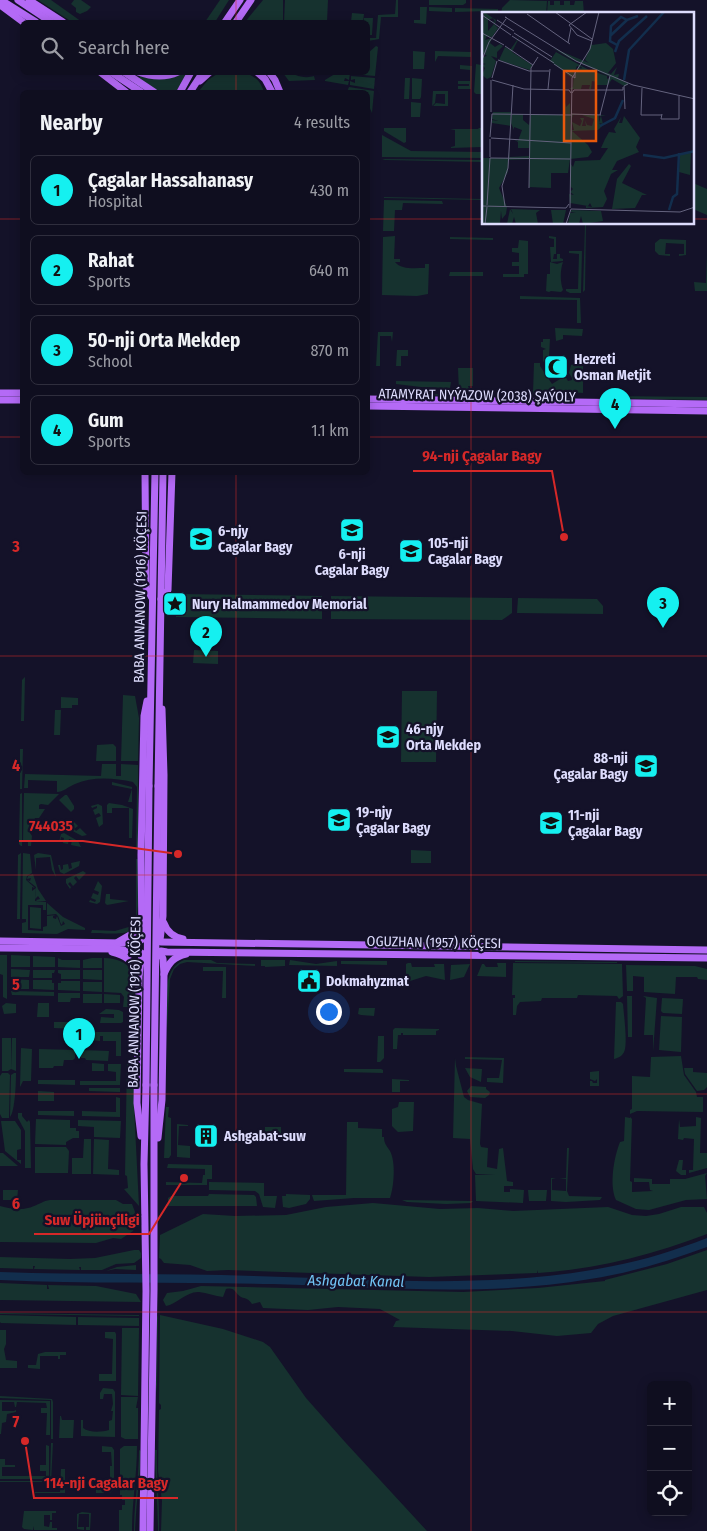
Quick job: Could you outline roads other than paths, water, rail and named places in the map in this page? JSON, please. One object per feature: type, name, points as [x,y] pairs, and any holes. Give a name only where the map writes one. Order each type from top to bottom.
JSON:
[{"type":"main road","points":[[1,0],[33,20]]},
{"type":"main road","points":[[18,0],[48,20]]},
{"type":"main road","points":[[29,0],[60,20]]},
{"type":"main road","points":[[226,20],[240,0]]},
{"type":"main road","points":[[239,20],[251,0]]},
{"type":"main road","points":[[0,4],[20,20]]},
{"type":"main road","points":[[104,75],[123,90]]},
{"type":"main road","points":[[117,75],[150,90]]},
{"type":"main road","points":[[126,75],[139,90]]},
{"type":"main road","points":[[181,90],[189,75]]},
{"type":"main road","points":[[191,90],[200,75]]},
{"type":"main road","points":[[191,90],[207,75]]},
{"type":"main road","points":[[260,75],[271,90]]},
{"type":"main road","points":[[271,75],[279,90]]},
{"type":"main road","points":[[0,393],[20,393]]},
{"type":"main road","name":"ATAMYRAT NYÝAZOW (2038) ŞAÝOLY","points":[[370,399],[707,404]]},
{"type":"main road","points":[[0,400],[20,400]]},
{"type":"main road","name":"ATAMYRAT NYÝAZOW (2038) ŞAÝOLY","points":[[370,406],[707,411]]},
{"type":"main road","points":[[145,475],[146,588],[157,600],[168,590],[172,475]]},
{"type":"main road","name":"BABA ANNANOW (1916) KÖÇESI","points":[[150,1531],[150,1264],[154,1161],[159,684],[154,540],[155,475]]},
{"type":"main road","name":"BABA ANNANOW (1916) KÖÇESI","points":[[150,1264],[144,1164],[149,786],[151,684],[162,540],[163,475]]},
{"type":"main road","points":[[144,1164],[137,1103],[139,975],[142,953],[139,946],[141,939],[144,716],[151,684]]},
{"type":"main road","points":[[154,1161],[162,1100],[164,974],[163,959],[160,951],[164,720],[159,684]]},
{"type":"main road","points":[[141,915],[145,922],[151,924],[158,922],[162,916]]},
{"type":"main road","points":[[115,943],[134,932],[141,915]]},
{"type":"main road","points":[[162,916],[168,930],[175,937],[198,942]]},
{"type":"main road","points":[[0,941],[115,943],[141,939],[151,934],[158,937],[161,941]]},
{"type":"main road","name":"OGUZHAN (1957) KÖÇESI","points":[[161,941],[707,950]]},
{"type":"main road","points":[[0,948],[123,950],[142,953],[152,957],[160,951]]},
{"type":"main road","points":[[98,949],[121,954],[126,957],[131,961],[139,975]]},
{"type":"main road","name":"OGUZHAN (1957) KÖÇESI","points":[[160,951],[707,958]]},
{"type":"main road","points":[[164,974],[166,967],[173,960],[196,952]]},
{"type":"main road","points":[[139,975],[150,967],[155,967],[164,974]]},
{"type":"main road","name":"BABA ANNANOW (1916) KÖÇESI","points":[[143,1531],[150,1290]]},
{"type":"water","name":"Ashgabat Kanal","points":[[707,1238],[707,1247],[635,1270],[551,1285],[511,1288],[432,1289],[273,1284],[0,1280],[0,1272],[479,1281],[569,1273],[625,1264],[684,1247]]},
{"type":"place","name":"Hezreti Osman Metjit","points":[[556,367]]},
{"type":"place","name":"Gum","points":[[615,429]]},
{"type":"place","name":"6-nji Cagalar Bagy","points":[[352,530]]},
{"type":"place","name":"94-nji Çagalar Bagy","points":[[564,537]]},
{"type":"place","name":"6-njy Cagalar Bagy","points":[[201,539]]},
{"type":"place","name":"105-nji Cagalar Bagy","points":[[411,551]]},
{"type":"place","name":"Nury Halmammedov Memorial","points":[[175,604]]},
{"type":"place","name":"50-nji Orta Mekdep","points":[[663,628]]},
{"type":"place","name":"Rahat","points":[[206,657]]},
{"type":"place","name":"46-njy Orta Mekdep","points":[[388,737]]},
{"type":"place","name":"88-nji Çagalar Bagy","points":[[646,766]]},
{"type":"place","name":"19-njy Çagalar Bagy","points":[[339,820]]},
{"type":"place","name":"11-nji Çagalar Bagy","points":[[551,823]]},
{"type":"place","name":"744035","points":[[178,854]]},
{"type":"place","name":"Dokmahyzmat","points":[[309,981]]},
{"type":"place","name":"Çagalar Hassahanasy","points":[[79,1059]]},
{"type":"place","name":"Ashgabat-suw","points":[[206,1136]]},
{"type":"place","name":"Suw Üpjünçiligi","points":[[184,1178]]},
{"type":"place","name":"114-nji Cagalar Bagy","points":[[25,1441]]}]
